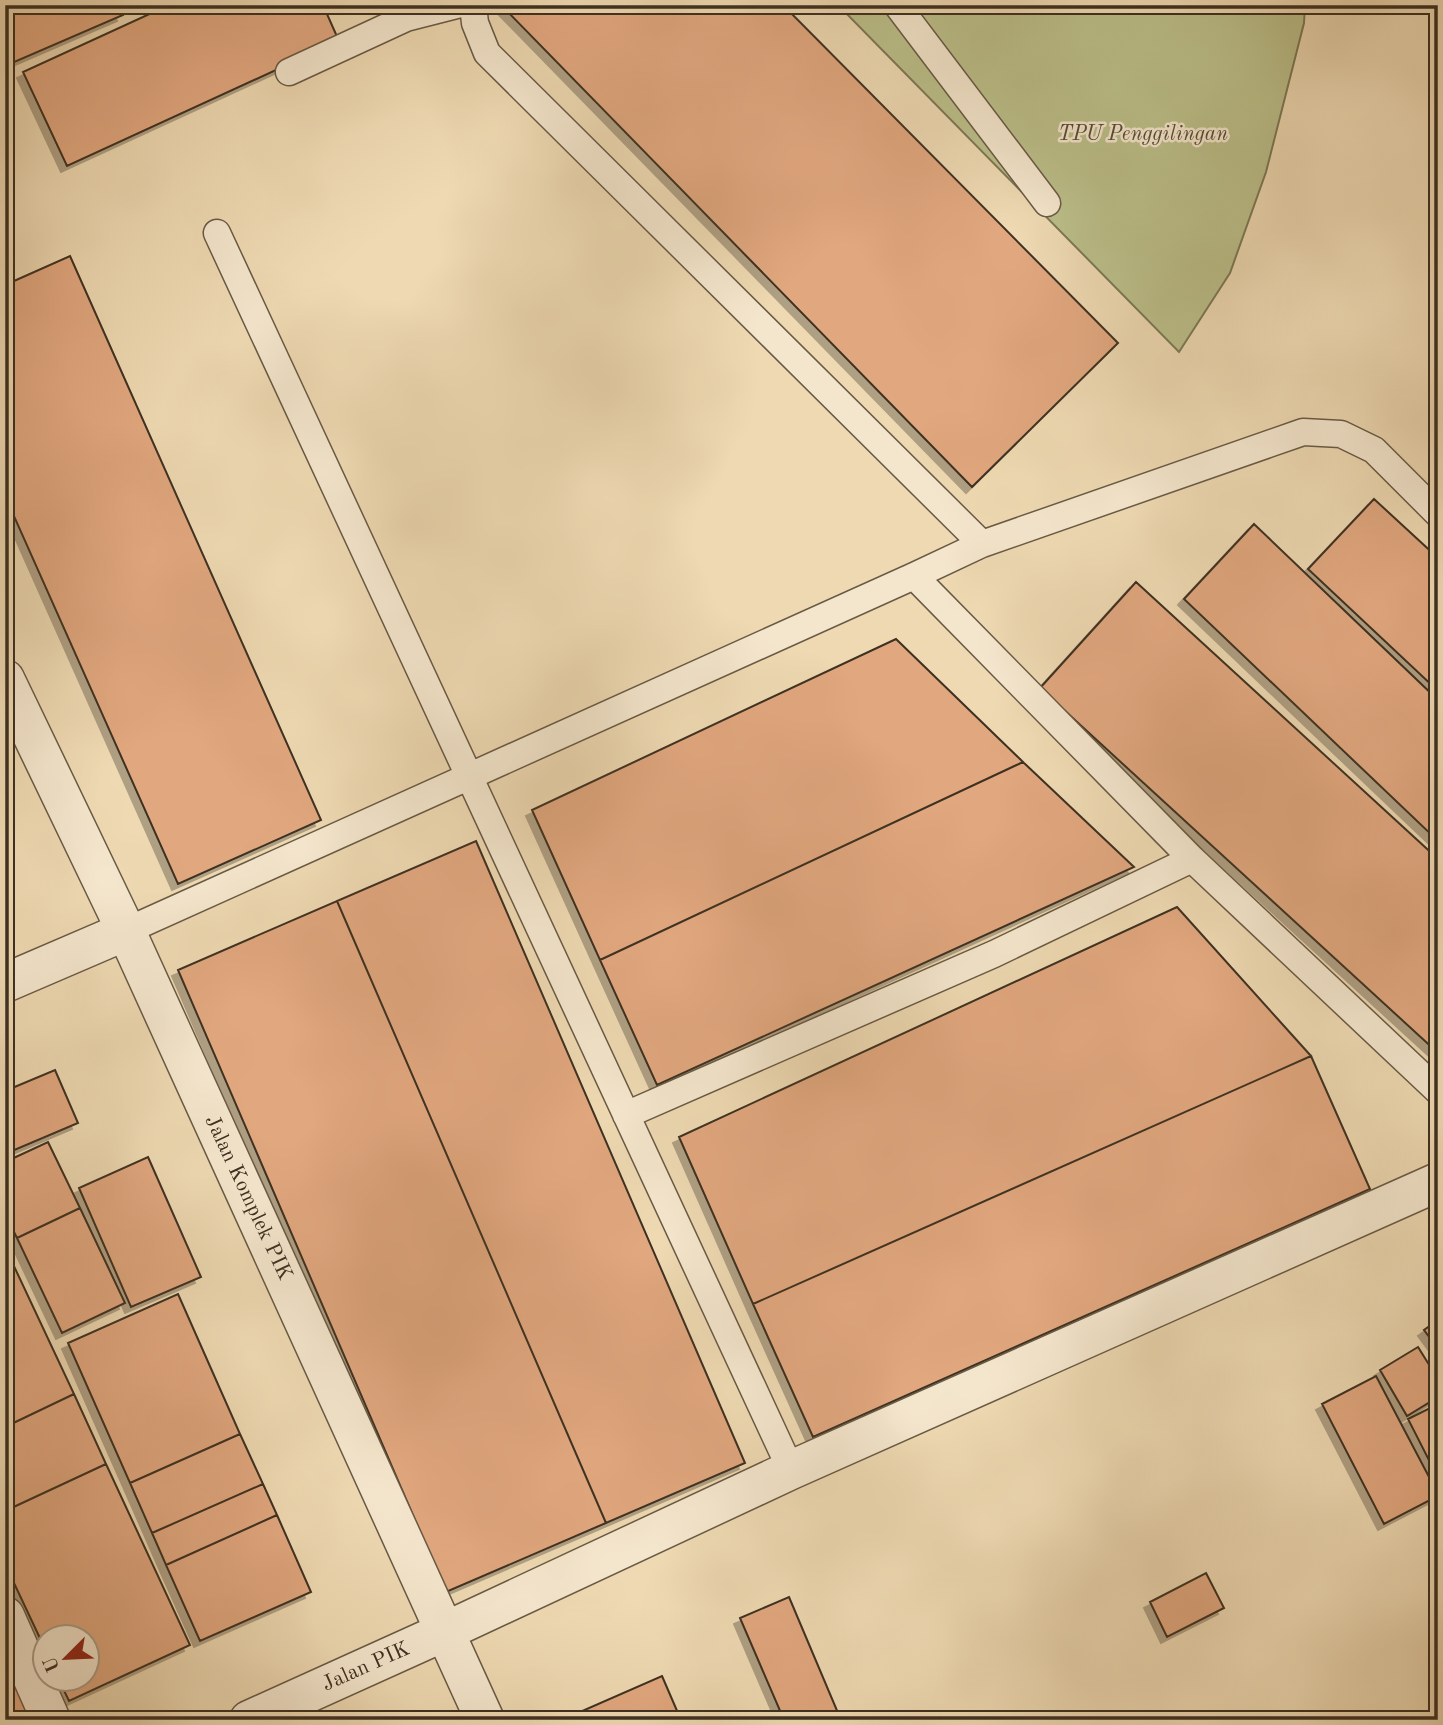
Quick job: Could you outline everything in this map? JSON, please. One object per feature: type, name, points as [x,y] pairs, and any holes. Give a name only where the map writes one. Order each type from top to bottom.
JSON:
[{"type":"street","name":"Jalan Komplek PIK","points":[[5,679],[126,931],[485,1720]]},
{"type":"street","points":[[5,984],[126,931]]},
{"type":"street","name":"Jalan PIK","points":[[249,1720],[791,1470],[1438,1182]]},
{"type":"street","points":[[5,1616],[51,1720]]},
{"type":"lane","points":[[289,72],[406,18],[457,5]]},
{"type":"lane","points":[[473,5],[475,23],[487,53],[982,544]]},
{"type":"lane","points":[[897,5],[1046,203]]},
{"type":"lane","points":[[217,233],[791,1470]]},
{"type":"lane","points":[[126,931],[982,544],[1303,432],[1341,434],[1374,450],[1438,514]]},
{"type":"lane","points":[[914,576],[1192,859],[1438,1091]]},
{"type":"lane","points":[[626,1115],[994,954],[1192,859]]},
{"type":"green space","name":"TPU Penggilingan","points":[[838,5],[1305,5],[1304,23],[1266,172],[1230,273],[1179,352]]},
{"type":"building","points":[[5,5],[119,5],[123,15],[12,63],[5,47]]},
{"type":"building","points":[[169,5],[323,5],[339,41],[67,166],[23,72]]},
{"type":"building","points":[[783,5],[1118,343],[972,487],[503,7]]},
{"type":"building","points":[[70,256],[321,820],[178,884],[5,496],[5,285]]},
{"type":"building","points":[[1374,499],[1438,558],[1438,691],[1308,569]]},
{"type":"building","points":[[1254,524],[1438,700],[1438,841],[1184,599]]},
{"type":"building","points":[[1136,582],[1438,859],[1438,1053],[1040,688]]},
{"type":"building","points":[[896,639],[1023,762],[600,960],[532,810]]},
{"type":"building","points":[[1023,762],[1134,867],[657,1085],[600,960]]},
{"type":"building","points":[[476,841],[745,1463],[606,1523],[337,901]]},
{"type":"building","points":[[337,901],[606,1523],[446,1592],[178,970]]},
{"type":"building","points":[[1177,907],[1311,1056],[753,1304],[679,1137]]},
{"type":"building","points":[[1311,1056],[1370,1189],[813,1437],[753,1304]]},
{"type":"building","points":[[55,1070],[78,1123],[5,1154],[5,1091]]},
{"type":"building","points":[[48,1142],[80,1208],[17,1238],[5,1214],[5,1162]]},
{"type":"building","points":[[148,1157],[201,1277],[131,1307],[79,1188]]},
{"type":"building","points":[[80,1208],[125,1303],[62,1333],[17,1238]]},
{"type":"building","points":[[5,1247],[74,1394],[5,1427]]},
{"type":"building","points":[[178,1294],[240,1434],[130,1483],[68,1343]]},
{"type":"building","points":[[1438,1320],[1438,1349],[1424,1330]]},
{"type":"building","points":[[1418,1347],[1438,1379],[1438,1397],[1407,1416],[1380,1370]]},
{"type":"building","points":[[1376,1376],[1438,1494],[1384,1524],[1322,1404]]},
{"type":"building","points":[[74,1394],[106,1464],[5,1511],[5,1427]]},
{"type":"building","points":[[1438,1404],[1438,1473],[1436,1474],[1408,1419]]},
{"type":"building","points":[[240,1434],[263,1484],[152,1533],[130,1483]]},
{"type":"building","points":[[106,1464],[190,1645],[102,1686],[102,1624],[33,1624],[5,1564],[5,1511]]},
{"type":"building","points":[[263,1484],[277,1515],[166,1565],[152,1533]]},
{"type":"building","points":[[277,1515],[311,1592],[200,1641],[166,1565]]},
{"type":"building","points":[[1206,1573],[1224,1608],[1167,1637],[1150,1602]]},
{"type":"building","points":[[789,1597],[841,1720],[784,1720],[740,1618]]},
{"type":"building","points":[[5,1657],[31,1717],[26,1720],[5,1720]]},
{"type":"building","points":[[662,1676],[681,1720],[575,1720],[573,1715]]},
{"type":"building","points":[[66,1694],[84,1694],[69,1701]]}]
